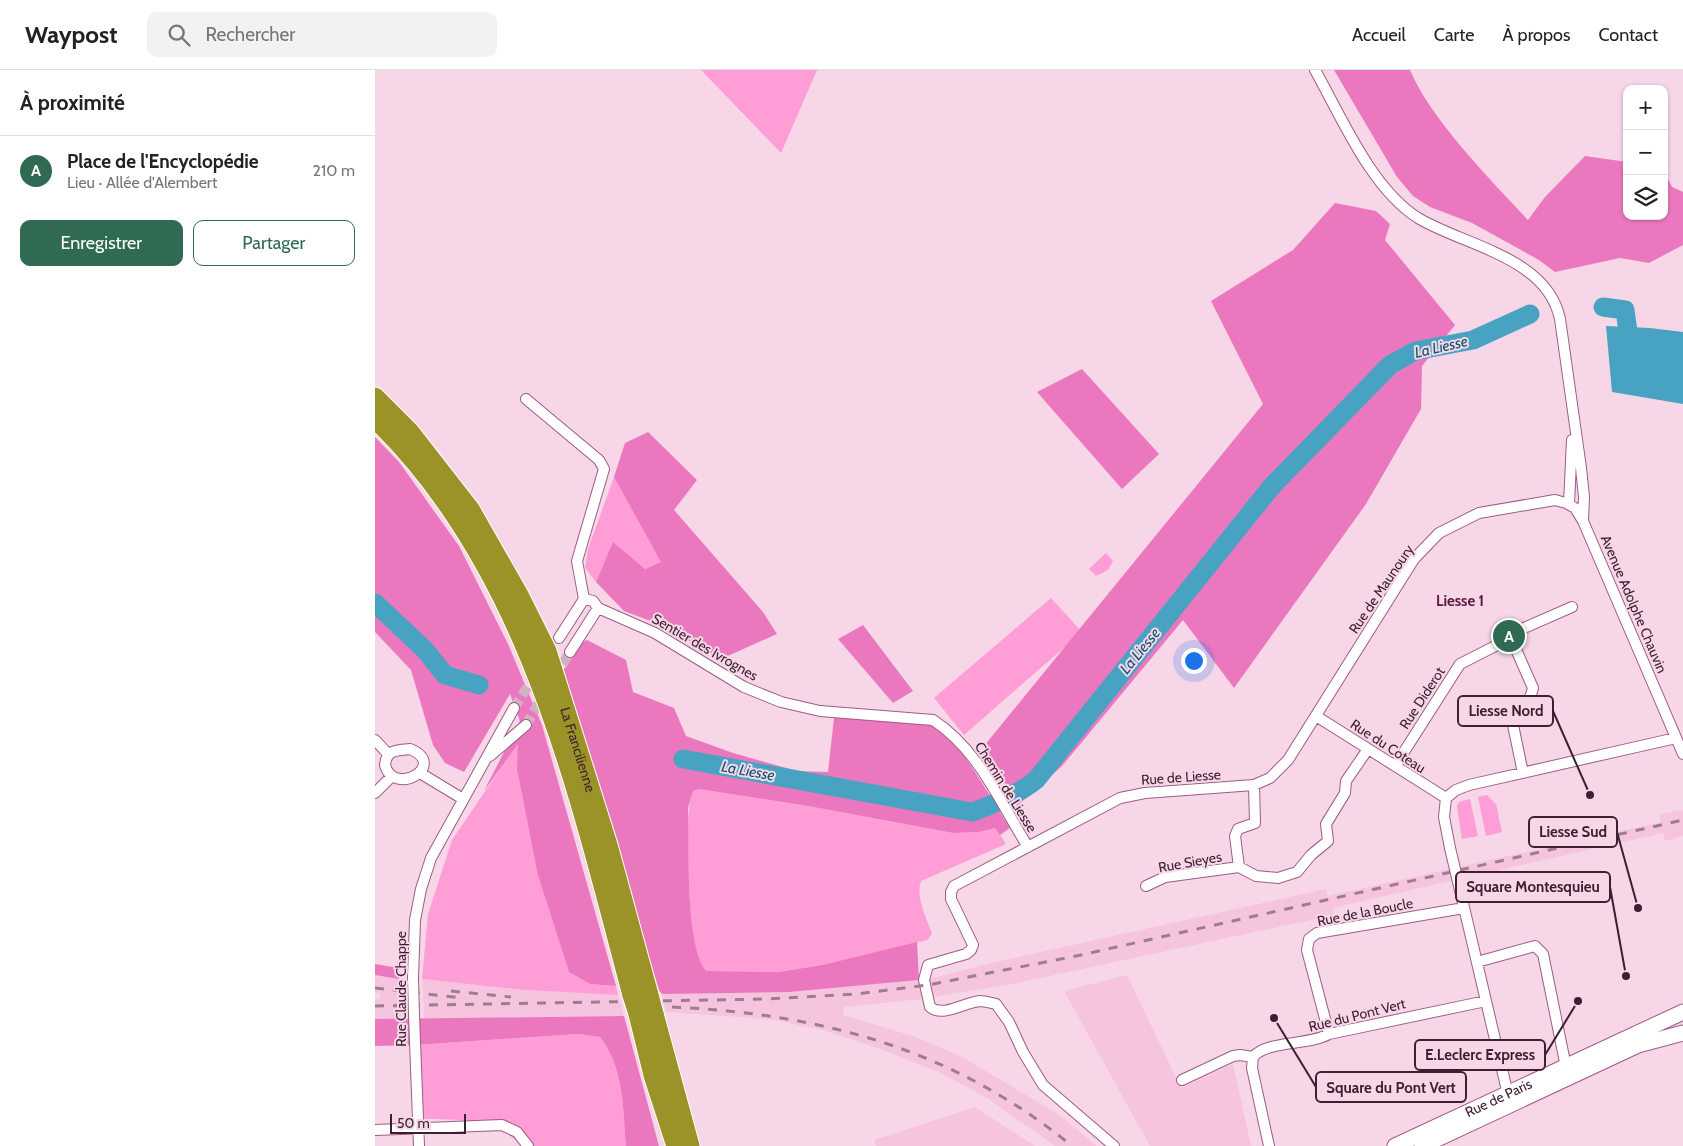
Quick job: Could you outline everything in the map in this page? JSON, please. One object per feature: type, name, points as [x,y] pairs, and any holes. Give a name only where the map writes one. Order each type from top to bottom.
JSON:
[{"type":"highway","name":"La Francilienne","points":[[375,397],[410,432],[470,509],[519,594],[547,651],[608,845],[646,1014],[653,1075],[687,1144]]},
{"type":"highway","name":"La Francilienne","points":[[375,418],[400,443],[457,516],[511,611],[544,695],[641,995]]},
{"type":"main road","name":"Rue de Paris","points":[[1410,1144],[1567,1072],[1683,1012]]},
{"type":"main road","name":"Rue de Paris","points":[[1567,1072],[1638,1046],[1683,1033]]},
{"type":"street","points":[[1315,70],[1369,165],[1385,189],[1401,204],[1430,224],[1518,265],[1535,277],[1548,290],[1556,304],[1560,320],[1584,497],[1583,521]]},
{"type":"street","points":[[526,398],[599,460],[604,469],[577,561],[584,600],[559,638]]},
{"type":"street","points":[[1573,422],[1569,504],[1583,521]]},
{"type":"street","name":"Rue de Maunoury","points":[[1254,785],[1271,778],[1288,760],[1414,559],[1439,533],[1479,513],[1544,501],[1558,500],[1569,504]]},
{"type":"street","name":"Avenue Adolphe Chauvin","points":[[1583,521],[1683,754]]},
{"type":"street","name":"Sentier des Ivrognes","points":[[584,600],[593,601],[598,608],[655,632],[744,687],[781,702],[820,711],[907,717]]},
{"type":"street","name":"Rue Diderot","points":[[1395,766],[1460,664],[1511,638],[1515,632],[1572,607]]},
{"type":"street","points":[[569,652],[598,608]]},
{"type":"street","points":[[1511,638],[1533,688],[1531,695],[1513,725],[1523,773]]},
{"type":"street","points":[[420,773],[463,800],[514,708]]},
{"type":"street","name":"Rue du Coteau","points":[[1316,716],[1446,798]]},
{"type":"street","name":"Chemin de Liesse","points":[[907,717],[933,720],[948,730],[972,755],[1028,847]]},
{"type":"street","points":[[485,760],[526,725]]},
{"type":"street","points":[[1509,1099],[1450,848],[1444,816],[1446,798],[1456,790],[1469,785],[1676,738]]},
{"type":"street","points":[[375,740],[388,754]]},
{"type":"street","points":[[410,749],[419,753],[423,759],[423,767],[420,773],[414,777],[396,779],[391,776],[385,765],[388,754],[394,750],[410,749]]},
{"type":"street","points":[[1254,785],[1255,823],[1237,829],[1235,836],[1239,868],[1256,876],[1278,878],[1297,872],[1311,855],[1328,841],[1326,824],[1345,793],[1346,781],[1368,749]]},
{"type":"street","points":[[375,794],[391,776]]},
{"type":"street","name":"Rue de Liesse","points":[[1113,803],[1128,795],[1254,785]]},
{"type":"street","name":"Rue Claude Chappe","points":[[419,1146],[413,948],[421,889],[431,858],[463,800]]},
{"type":"street","name":"Chemin de Liesse","points":[[1113,803],[954,886],[951,899],[973,945],[966,954],[928,965],[924,980],[930,1008],[936,1011],[980,1001],[996,1004],[1009,1022],[1023,1052],[1043,1085],[1114,1146]]},
{"type":"street","name":"Rue Sieyes","points":[[1147,886],[1165,877],[1239,868]]},
{"type":"street","name":"Rue de la Boucle","points":[[1329,1034],[1307,950],[1309,939],[1317,933],[1463,906]]},
{"type":"street","points":[[1477,962],[1535,946],[1543,954],[1567,1072]]},
{"type":"street","name":"Rue du Pont Vert","points":[[1182,1080],[1233,1056],[1253,1057],[1261,1050],[1319,1040],[1329,1034],[1485,1001]]},
{"type":"street","points":[[1253,1057],[1252,1068],[1269,1146]]},
{"type":"street","points":[[375,1130],[502,1125],[517,1132],[528,1146]]},
{"type":"shaded area","points":[[701,70],[817,70],[781,153]]},
{"type":"shaded area","points":[[1334,70],[1410,70],[1432,109],[1447,129],[1528,220],[1545,197],[1585,156],[1623,161],[1623,220],[1668,220],[1668,179],[1672,187],[1683,192],[1683,245],[1649,263],[1620,258],[1555,272],[1539,260],[1472,223],[1430,207],[1413,196],[1397,177]]},
{"type":"shaded area","points":[[1335,203],[1376,211],[1390,224],[1385,240],[1455,325],[1422,366],[1421,409],[1366,504],[1234,688],[1183,620],[1062,766],[1017,806],[984,746],[1263,404],[1211,301],[1293,250]]},
{"type":"shaded area","points":[[1082,369],[1159,454],[1122,489],[1037,392]]},
{"type":"shaded area","points":[[648,432],[697,480],[674,510],[763,612],[777,634],[721,659],[664,626],[624,611],[596,582],[613,542],[645,569],[661,562],[614,477],[625,443]]},
{"type":"shaded area","points":[[375,437],[399,462],[459,546],[508,644],[542,725],[616,986],[590,984],[569,972],[538,875],[517,769],[518,744],[484,791],[520,721],[510,694],[464,772],[445,763],[433,745],[411,670],[375,632]]},
{"type":"shaded area","points":[[614,477],[662,562],[645,569],[613,543],[596,582],[585,568],[588,549]]},
{"type":"shaded area","points":[[1106,553],[1113,561],[1108,570],[1096,576],[1089,569]]},
{"type":"shaded area","points":[[1051,598],[1082,632],[964,735],[934,698]]},
{"type":"shaded area","points":[[863,625],[913,691],[893,703],[838,639]]},
{"type":"shaded area","points":[[587,640],[626,660],[633,692],[674,708],[686,736],[733,753],[797,771],[828,772],[834,718],[916,722],[938,728],[946,734],[966,758],[1010,828],[1000,835],[995,828],[979,832],[953,833],[808,806],[699,789],[693,791],[688,808],[692,920],[700,960],[707,971],[778,972],[822,965],[917,942],[919,980],[789,992],[662,994],[659,990],[561,674],[582,642]]},
{"type":"shaded area","points":[[518,743],[522,795],[569,972],[590,984],[616,986],[618,995],[525,990],[422,979],[428,914],[452,840]]},
{"type":"shaded area","points":[[699,789],[808,806],[953,833],[979,832],[995,827],[1006,844],[921,881],[919,894],[932,934],[927,940],[822,965],[777,972],[707,971],[699,960],[694,945],[689,884],[688,819],[693,791]]},
{"type":"shaded area","points":[[1487,795],[1496,804],[1502,832],[1486,836],[1478,797]]},
{"type":"shaded area","points":[[1470,799],[1478,836],[1462,839],[1457,806],[1459,802]]},
{"type":"shaded area","points":[[1683,810],[1683,836],[1665,841],[1663,833],[1332,908],[1334,915],[1017,983],[932,997],[929,979],[987,964],[1326,889],[1328,896],[1661,822],[1660,814]]},
{"type":"shaded area","points":[[375,964],[399,968],[399,979],[375,975]]},
{"type":"shaded area","points":[[375,975],[399,979],[401,1019],[375,1019],[375,999],[380,999],[380,994],[375,993]]},
{"type":"shaded area","points":[[1127,975],[1181,1088],[1233,1064],[1251,1146],[1150,1146],[1064,991]]},
{"type":"shaded area","points":[[422,979],[525,990],[618,995],[624,1016],[424,1018]]},
{"type":"shaded area","points":[[919,980],[922,999],[844,1007],[843,1015],[916,1037],[964,1058],[1058,1114],[1097,1146],[1055,1146],[987,1098],[941,1073],[883,1050],[823,1030],[769,1019],[666,1012],[662,994],[789,992]]},
{"type":"shaded area","points":[[624,1016],[659,1146],[626,1146],[623,1103],[618,1075],[608,1049],[600,1037],[578,1034],[375,1046],[375,1019]]},
{"type":"shaded area","points":[[578,1034],[600,1037],[614,1062],[623,1103],[626,1146],[523,1146],[511,1137],[488,1125],[464,1120],[423,1119],[415,1045]]},
{"type":"shaded area","points":[[975,1107],[1035,1146],[876,1146],[874,1140]]},
{"type":"water","points":[[1606,326],[1683,332],[1683,404],[1612,392]]},
{"type":"waterway","points":[[1603,307],[1625,310],[1629,339],[1683,344]]},
{"type":"waterway","name":"La Liesse","points":[[683,759],[972,812],[1013,795],[1036,780],[1272,486],[1390,365],[1415,351],[1473,340],[1530,314]]},
{"type":"waterway","name":"La Liesse","points":[[375,603],[425,650],[445,675],[479,685]]},
{"type":"tunnel","points":[[555,677],[570,652]]},
{"type":"tunnel","points":[[514,708],[537,672]]},
{"type":"tunnel","points":[[526,725],[544,694]]},
{"type":"railway","points":[[375,1006],[766,999],[856,994],[928,985],[1081,955],[1683,820]]},
{"type":"railway","points":[[375,988],[461,998]]},
{"type":"railway","points":[[451,991],[511,997]]},
{"type":"railway","points":[[672,1007],[728,1011],[781,1018],[834,1028],[884,1043],[933,1061],[981,1084],[1027,1112],[1072,1146]]},
{"type":"place","name":"Place de l'Encyclopédie","points":[[1509,636]]},
{"type":"place","name":"Liesse Nord","points":[[1590,795]]},
{"type":"place","name":"Liesse Sud","points":[[1638,908]]},
{"type":"place","name":"Square Montesquieu","points":[[1626,976]]},
{"type":"place","name":"E.Leclerc Express","points":[[1578,1001]]},
{"type":"place","name":"Square du Pont Vert","points":[[1274,1018]]},
{"type":"district","name":"Liesse 1","points":[[1460,601]]}]
